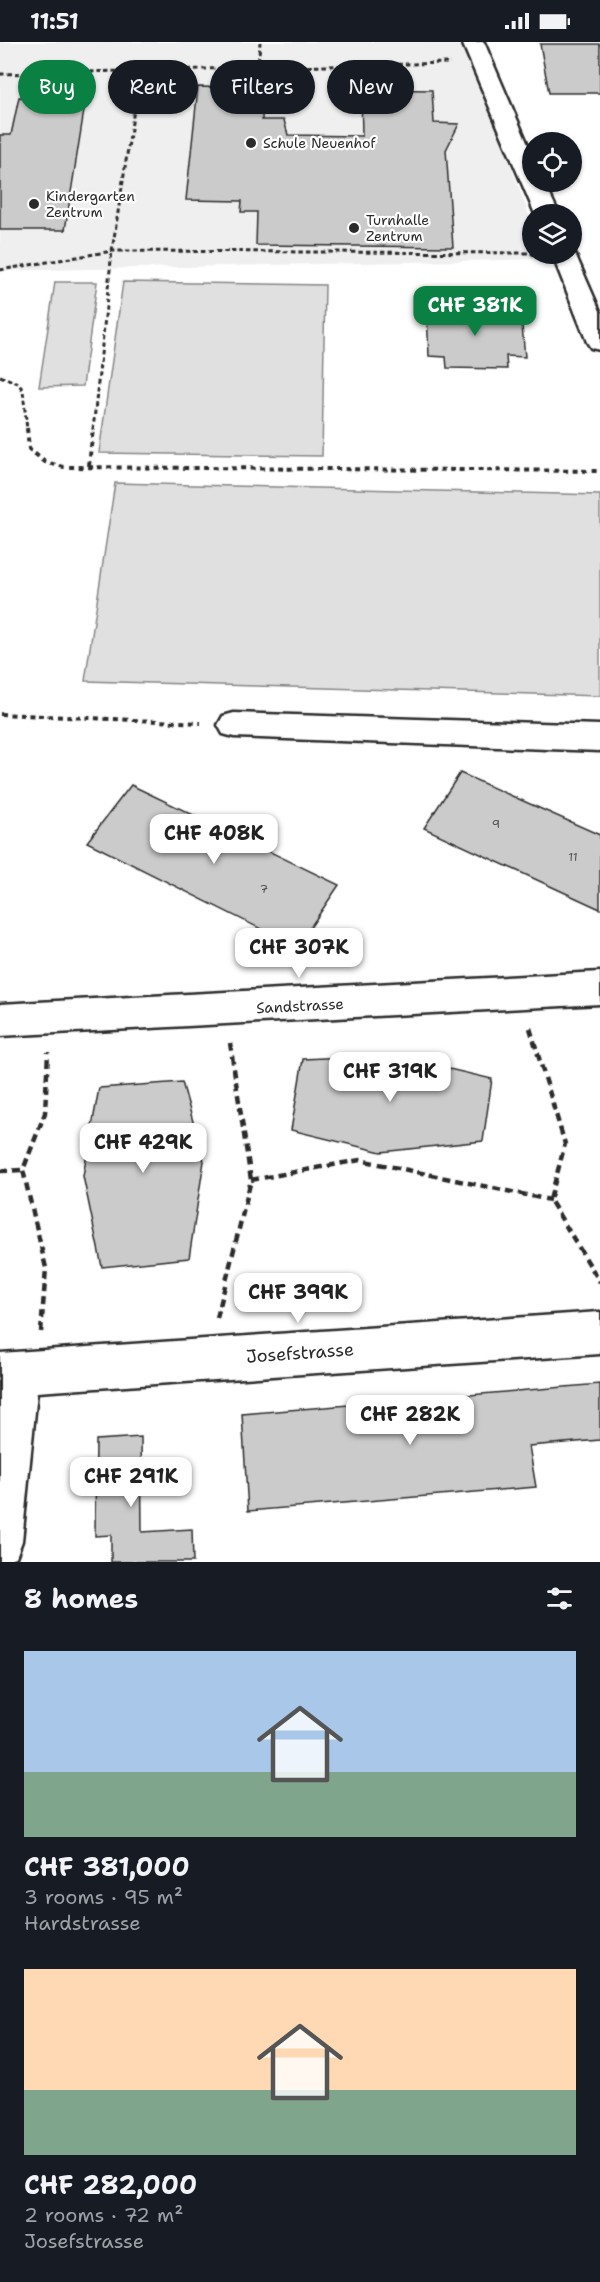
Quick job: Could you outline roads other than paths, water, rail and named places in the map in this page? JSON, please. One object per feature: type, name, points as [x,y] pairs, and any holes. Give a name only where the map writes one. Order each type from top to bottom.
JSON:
[{"type":"street","points":[[473,42],[522,154]]},
{"type":"street","points":[[568,264],[600,342]]},
{"type":"street","points":[[234,725],[600,738]]},
{"type":"street","name":"Sandstrasse","points":[[0,1020],[225,1010],[600,988]]},
{"type":"street","name":"Josefstrasse","points":[[18,1373],[600,1333]]},
{"type":"street","points":[[0,1541],[18,1373]]},
{"type":"place","name":"Schule Neuenhof","points":[[251,143]]},
{"type":"place","name":"Kindergarten Zentrum","points":[[34,204]]},
{"type":"place","name":"Turnhalle Zentrum","points":[[354,228]]}]
